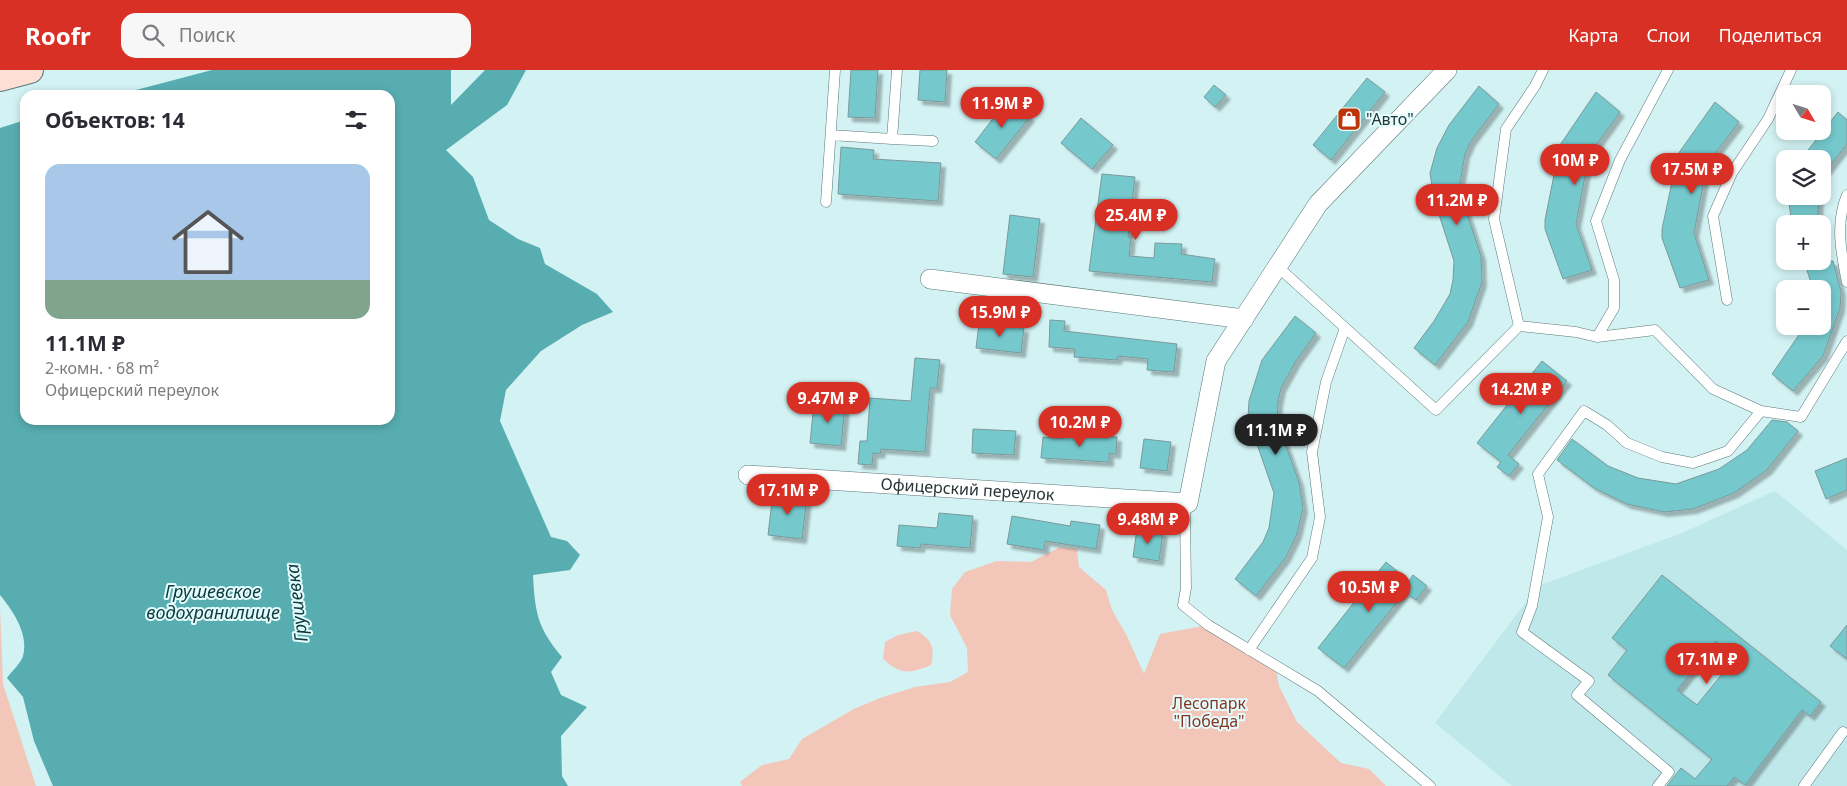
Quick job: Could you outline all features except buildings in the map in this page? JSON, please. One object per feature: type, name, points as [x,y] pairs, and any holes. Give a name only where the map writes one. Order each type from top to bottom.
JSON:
[{"type":"main road","points":[[0,78],[30,70]]},
{"type":"street","points":[[1188,503],[1216,360],[1318,204],[1447,70]]},
{"type":"street","points":[[930,279],[1244,319]]},
{"type":"street","name":"Офицерский переулок","points":[[748,475],[1188,503]]},
{"type":"lane","points":[[826,202],[835,70]]},
{"type":"lane","points":[[892,139],[897,70]]},
{"type":"lane","points":[[1520,326],[1494,219],[1506,128],[1535,86],[1543,70]]},
{"type":"lane","points":[[1597,337],[1614,308],[1614,280],[1596,221],[1620,160],[1668,70]]},
{"type":"lane","points":[[1727,300],[1713,216],[1732,172],[1768,119],[1791,70]]},
{"type":"lane","points":[[831,135],[933,142]]},
{"type":"lane","points":[[1847,195],[1842,206],[1839,239],[1847,282]]},
{"type":"lane","points":[[1278,267],[1436,410],[1520,326]]},
{"type":"lane","points":[[1520,326],[1576,332],[1597,337],[1655,330],[1713,389],[1761,411],[1801,418],[1847,341]]},
{"type":"lane","points":[[1249,650],[1312,558],[1320,517],[1312,452],[1326,382],[1345,328]]},
{"type":"lane","points":[[1658,786],[1669,772],[1577,695],[1589,681],[1522,632],[1532,606],[1544,549],[1548,517],[1538,474],[1584,411],[1607,425],[1627,443],[1662,457],[1693,463],[1728,451],[1761,411]]},
{"type":"lane","points":[[1188,503],[1185,512],[1186,588],[1183,605],[1208,625],[1318,691],[1430,786]]},
{"type":"lane","points":[[1804,786],[1843,732]]},
{"type":"shaded area","points":[[1775,491],[1847,550],[1847,786],[1512,786],[1435,723],[1538,586],[1682,533]]},
{"type":"green space","name":"Лесопарк \"Победа\"","points":[[1060,547],[1077,549],[1079,567],[1106,590],[1112,610],[1127,636],[1144,674],[1160,634],[1208,625],[1275,665],[1279,686],[1297,722],[1341,763],[1369,769],[1386,786],[742,786],[740,782],[762,765],[789,759],[802,739],[854,709],[880,698],[915,687],[950,682],[968,672],[967,648],[950,615],[952,589],[965,572],[997,561],[1031,562]]},
{"type":"green space","points":[[0,607],[3,684],[36,786],[0,786]]},
{"type":"green space","points":[[917,631],[931,645],[933,654],[931,665],[917,670],[906,671],[895,668],[883,659],[885,642],[898,635]]},
{"type":"water","name":"Грушевское водохранилище","points":[[212,70],[451,70],[451,105],[485,70],[526,70],[507,105],[446,150],[473,177],[489,220],[518,239],[540,248],[545,264],[597,294],[613,312],[582,325],[541,351],[506,390],[500,421],[551,537],[567,541],[580,555],[570,570],[533,575],[536,609],[542,628],[562,657],[551,672],[561,695],[587,707],[561,736],[562,776],[568,786],[53,786],[34,741],[23,697],[7,678],[22,659],[24,639],[19,623],[0,595],[0,128],[20,122],[20,425],[395,425],[395,90],[136,90]]},
{"type":"place","name":"\"Авто\"","points":[[1349,119]]},
{"type":"water label","name":"Грушевка","points":[[297,603]]}]
